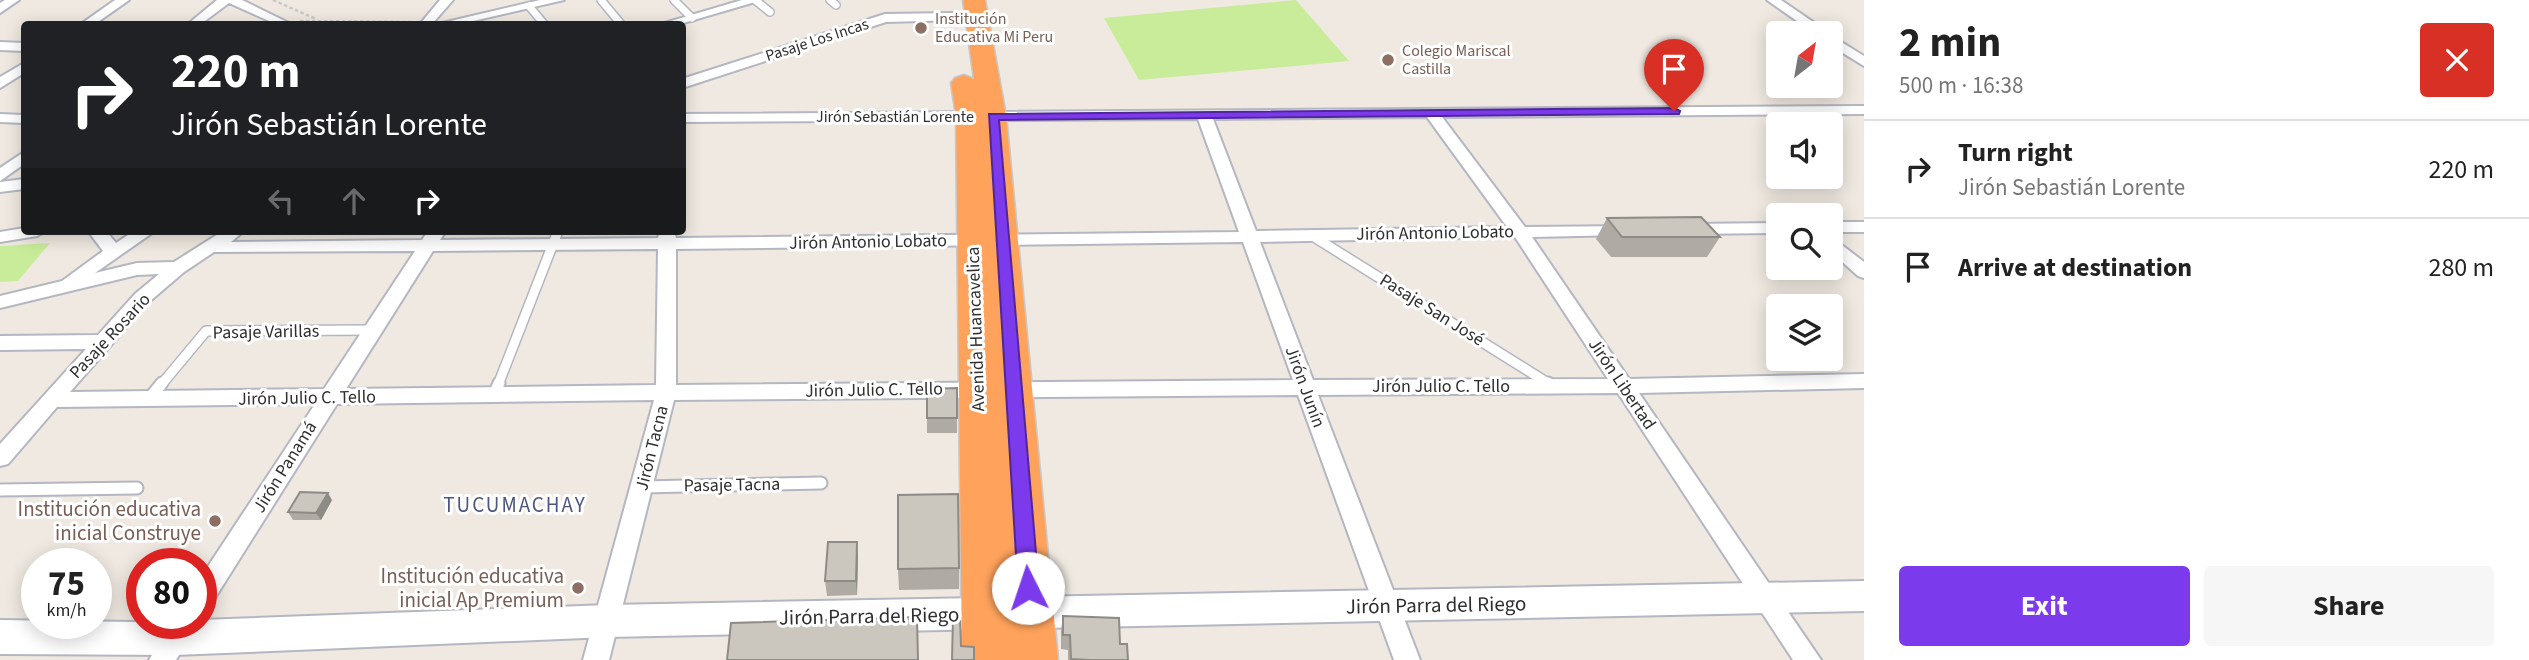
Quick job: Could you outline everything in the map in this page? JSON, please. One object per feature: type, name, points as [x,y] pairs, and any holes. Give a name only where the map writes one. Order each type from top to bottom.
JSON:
[{"type":"highway","name":"Avenida Huancavelica","points":[[961,6],[981,116],[988,241],[1014,388],[1034,660]]},
{"type":"highway","name":"Avenida Huancavelica","points":[[986,660],[978,388],[988,241]]},
{"type":"street","points":[[0,9],[13,0]]},
{"type":"street","points":[[92,21],[123,0]]},
{"type":"street","points":[[198,21],[225,0]]},
{"type":"street","points":[[232,0],[283,21]]},
{"type":"street","points":[[429,21],[447,0]]},
{"type":"street","points":[[471,21],[558,0]]},
{"type":"street","points":[[680,21],[756,0]]},
{"type":"street","points":[[1773,0],[1804,21]]},
{"type":"street","name":"Pasaje Los Incas","points":[[686,83],[885,18],[961,6]]},
{"type":"street","points":[[0,46],[21,47]]},
{"type":"street","points":[[1843,48],[1864,62]]},
{"type":"street","points":[[0,84],[21,69]]},
{"type":"street","name":"Jirón Sebastián Lorente","points":[[686,118],[1864,110]]},
{"type":"street","name":"Jirón Libertad","points":[[1431,113],[1520,232],[1808,660]]},
{"type":"street","name":"Jirón Junín","points":[[1203,115],[1407,660]]},
{"type":"street","points":[[0,118],[21,119]]},
{"type":"street","points":[[0,176],[21,159]]},
{"type":"street","points":[[0,187],[21,184]]},
{"type":"street","points":[[1843,227],[1864,227]]},
{"type":"street","points":[[1670,230],[1766,228]]},
{"type":"street","name":"Jirón Antonio Lobato","points":[[211,247],[433,238],[667,237],[988,241],[1642,230]]},
{"type":"street","points":[[0,237],[21,234]]},
{"type":"street","points":[[100,235],[113,252]]},
{"type":"street","points":[[62,287],[140,235]]},
{"type":"street","name":"Pasaje Rosario","points":[[0,458],[142,298],[178,268],[228,235]]},
{"type":"street","name":"Jirón Tacna","points":[[596,660],[666,392],[667,237]]},
{"type":"street","name":"Jirón Panamá","points":[[217,573],[433,238]]},
{"type":"street","points":[[1843,253],[1864,272]]},
{"type":"street","points":[[0,302],[137,269],[178,268]]},
{"type":"street","points":[[0,343],[103,342]]},
{"type":"street","name":"Jirón Julio C. Tello","points":[[51,400],[978,388],[1624,386],[1864,381]]},
{"type":"street","name":"Jirón Parra del Riego","points":[[0,637],[174,640],[608,621],[1864,596]]},
{"type":"lane","points":[[601,0],[618,21]]},
{"type":"lane","points":[[674,0],[692,18]]},
{"type":"lane","points":[[756,0],[769,12]]},
{"type":"lane","points":[[529,6],[542,21]]},
{"type":"lane","name":"Pasaje San José","points":[[1311,235],[1552,386]]},
{"type":"lane","points":[[494,395],[556,238]]},
{"type":"lane","name":"Pasaje Varillas","points":[[149,399],[206,331],[372,330]]},
{"type":"lane","name":"Pasaje Tacna","points":[[642,487],[821,482]]},
{"type":"lane","points":[[0,490],[137,488]]},
{"type":"path","points":[[273,0],[318,20]]},
{"type":"path","points":[[311,21],[354,21]]},
{"type":"green space","points":[[1296,0],[1349,61],[1139,80],[1104,18]]},
{"type":"green space","points":[[50,243],[18,281],[0,282],[0,246]]},
{"type":"building","points":[[1701,217],[1720,237],[1622,237],[1607,218]]},
{"type":"building","points":[[957,388],[957,418],[927,418],[927,389]]},
{"type":"building","points":[[300,492],[328,493],[316,513],[288,512]]},
{"type":"building","points":[[958,494],[959,568],[898,569],[898,495]]},
{"type":"building","points":[[828,542],[857,542],[856,581],[825,581]]},
{"type":"building","points":[[1063,616],[1119,618],[1120,644],[1127,644],[1128,660],[1071,659],[1070,635],[1063,635]]},
{"type":"building","points":[[917,617],[918,660],[727,660],[731,623]]},
{"type":"building","points":[[953,617],[960,617],[961,646],[974,647],[974,660],[952,660]]},
{"type":"place","name":"Institución Educativa Mi Peru","points":[[921,28]]},
{"type":"place","name":"Colegio Mariscal Castilla","points":[[1388,60]]},
{"type":"place","name":"Institución educativa inicial Construye","points":[[215,521]]},
{"type":"place","name":"Institución educativa inicial Ap Premium","points":[[578,588]]},
{"type":"district","name":"TUCUMACHAY","points":[[515,505]]},
{"type":"route","points":[[1028,588],[993,116],[1674,111]]}]
